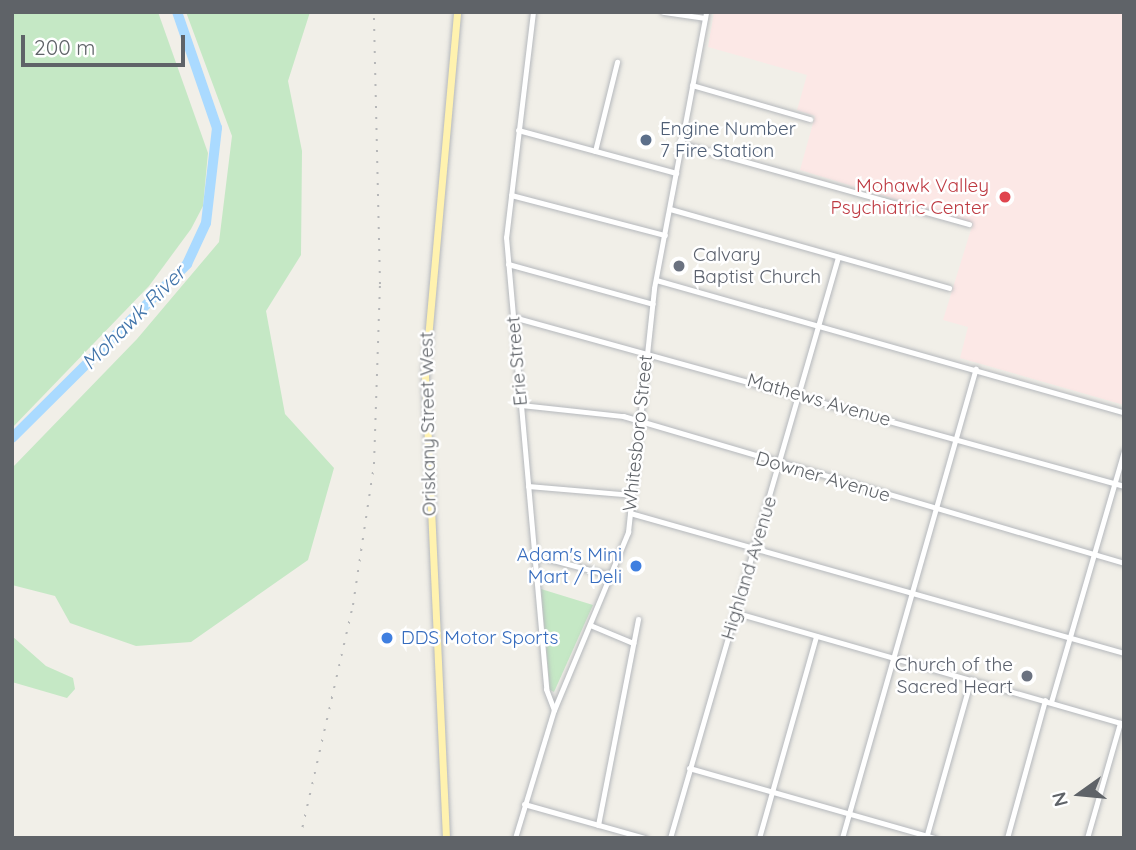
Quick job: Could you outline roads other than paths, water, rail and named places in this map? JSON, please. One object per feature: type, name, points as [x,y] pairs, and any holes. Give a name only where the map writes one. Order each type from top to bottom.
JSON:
[{"type":"main road","name":"Oriskany Street West","points":[[446,838],[425,372],[457,12]]},
{"type":"street","name":"Erie Street","points":[[533,12],[511,195],[508,264],[546,689],[554,710]]},
{"type":"street","points":[[663,12],[706,15]]},
{"type":"street","name":"Whitesboro Street","points":[[515,838],[554,710],[613,576],[630,513],[656,280],[706,15]]},
{"type":"street","points":[[595,150],[617,62]]},
{"type":"street","points":[[692,85],[810,118]]},
{"type":"street","points":[[518,130],[676,173]]},
{"type":"street","points":[[682,144],[969,225]]},
{"type":"street","points":[[511,195],[664,235]]},
{"type":"street","points":[[670,209],[949,288]]},
{"type":"street","name":"Highland Avenue","points":[[670,838],[756,549],[838,257]]},
{"type":"street","points":[[508,264],[653,304]]},
{"type":"street","points":[[656,280],[1124,412]]},
{"type":"street","name":"Mathews Avenue","points":[[513,317],[799,393],[1124,486]]},
{"type":"street","points":[[842,838],[976,369]]},
{"type":"street","name":"Downer Avenue","points":[[521,405],[638,423],[1124,563]]},
{"type":"street","points":[[1007,838],[1048,701],[1067,652],[1124,451]]},
{"type":"street","points":[[528,486],[632,495]]},
{"type":"street","points":[[630,513],[1124,653]]},
{"type":"street","points":[[534,555],[613,576]]},
{"type":"street","points":[[737,613],[1122,723],[1087,838]]},
{"type":"street","points":[[598,825],[638,619]]},
{"type":"street","points":[[590,625],[633,643]]},
{"type":"street","points":[[759,838],[817,636]]},
{"type":"street","points":[[926,837],[971,679]]},
{"type":"street","points":[[690,768],[934,838]]},
{"type":"street","points":[[524,804],[645,838]]},
{"type":"waterway","name":"Mohawk River","points":[[12,438],[187,264],[206,223],[217,128],[177,12]]},
{"type":"railway","points":[[300,838],[353,605],[374,464],[380,284],[374,12]]},
{"type":"place","name":"Engine Number 7 Fire Station","points":[[646,140]]},
{"type":"place","name":"Mohawk Valley Psychiatric Center","points":[[1005,197]]},
{"type":"place","name":"Calvary Baptist Church","points":[[679,266]]},
{"type":"place","name":"Adam's Mini Mart / Deli","points":[[636,566]]},
{"type":"place","name":"DDS Motor Sports","points":[[387,638]]},
{"type":"place","name":"Church of the Sacred Heart","points":[[1027,676]]}]
